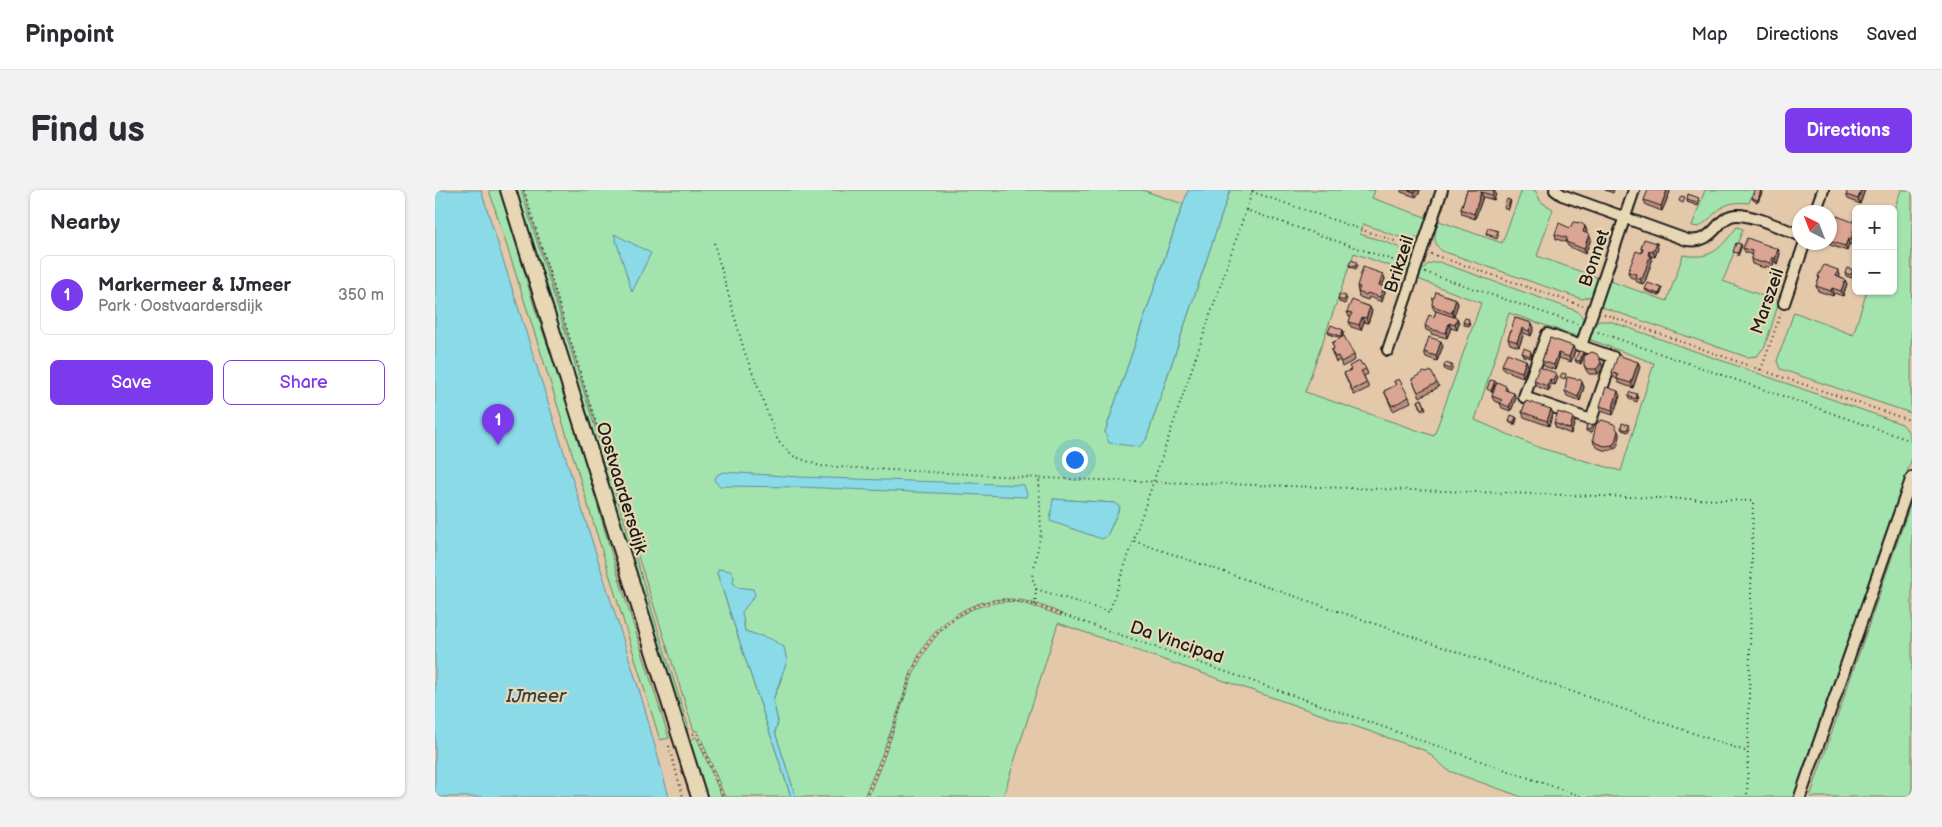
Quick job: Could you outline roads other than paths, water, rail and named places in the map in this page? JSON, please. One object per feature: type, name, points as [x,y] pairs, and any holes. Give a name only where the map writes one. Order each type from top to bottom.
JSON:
[{"type":"main road","name":"Oostvaardersdijk","points":[[508,190],[699,797]]},
{"type":"street","name":"Brikzeil","points":[[1388,350],[1442,190]]},
{"type":"street","name":"Bonnet","points":[[1555,190],[1562,195],[1687,240],[1702,240],[1710,235],[1727,218],[1735,214],[1792,232]]},
{"type":"street","name":"Bonnet","points":[[1581,346],[1634,190]]},
{"type":"street","points":[[1818,205],[1823,190]]},
{"type":"street","name":"Marszeil","points":[[1784,303],[1802,250]]},
{"type":"street","points":[[1547,334],[1581,346],[1613,357],[1591,420],[1524,397],[1547,334]]},
{"type":"street","points":[[1800,797],[1912,477]]},
{"type":"water","name":"IJmeer","points":[[435,190],[481,190],[642,699],[669,797],[435,797]]},
{"type":"water","points":[[1188,190],[1230,190],[1146,440],[1139,447],[1109,443],[1105,432]]},
{"type":"water","points":[[614,234],[651,253],[632,292]]},
{"type":"water","points":[[724,472],[800,477],[1024,485],[1027,494],[1026,497],[800,487],[719,486],[714,480],[718,474]]},
{"type":"water","points":[[1053,499],[1115,503],[1120,507],[1107,536],[1102,539],[1050,521]]},
{"type":"water","points":[[719,569],[731,571],[736,587],[753,589],[755,595],[742,612],[745,631],[771,639],[784,647],[787,661],[773,700],[778,722],[775,732],[796,797],[791,797],[717,573]]},
{"type":"place","name":"Markermeer & IJmeer","points":[[498,445]]}]
